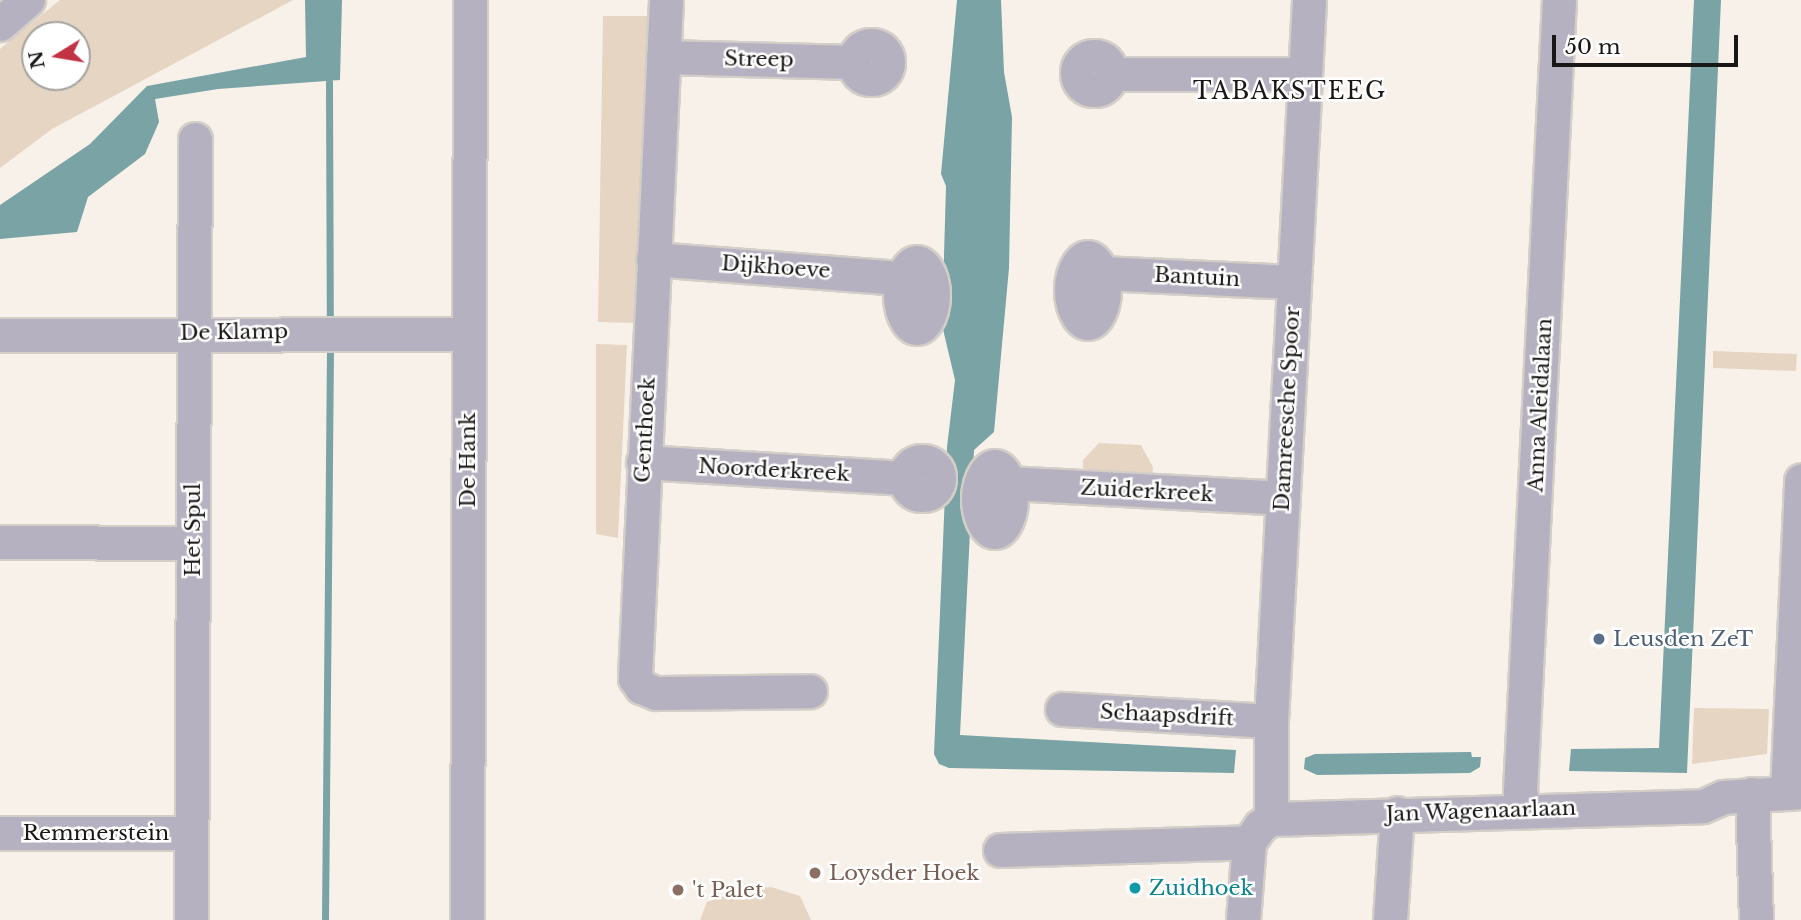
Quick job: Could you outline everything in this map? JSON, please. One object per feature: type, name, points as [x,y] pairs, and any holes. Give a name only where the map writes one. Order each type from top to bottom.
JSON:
[{"type":"street","points":[[0,24],[28,0]]},
{"type":"street","name":"De Hank","points":[[467,920],[470,0]]},
{"type":"street","name":"Genthoek","points":[[666,0],[633,666],[641,687],[656,693],[810,691]]},
{"type":"street","name":"Damreesche Spoor","points":[[1260,831],[1271,721],[1309,0]]},
{"type":"street","name":"Anna Aleidalaan","points":[[1524,810],[1520,791],[1559,0]]},
{"type":"street","name":"Streep","points":[[663,57],[854,62]]},
{"type":"street","points":[[1111,74],[1303,74]]},
{"type":"street","name":"Het Spul","points":[[191,920],[195,139]]},
{"type":"street","name":"Dijkhoeve","points":[[653,259],[899,278]]},
{"type":"street","name":"Bantuin","points":[[1101,273],[1293,282]]},
{"type":"street","name":"De Klamp","points":[[0,335],[306,331],[468,334]]},
{"type":"street","name":"Noorderkreek","points":[[643,462],[905,478]]},
{"type":"street","points":[[1794,792],[1801,480]]},
{"type":"street","name":"Zuiderkreek","points":[[1010,483],[1283,498]]},
{"type":"street","points":[[0,542],[192,543]]},
{"type":"street","name":"Schaapsdrift","points":[[1062,709],[1271,721]]},
{"type":"street","name":"Jan Wagenaarlaan","points":[[1000,850],[1260,831],[1397,813],[1703,806],[1723,797],[1794,792]]},
{"type":"street","points":[[1752,794],[1756,920]]},
{"type":"street","points":[[1390,920],[1397,813]]},
{"type":"street","points":[[1243,920],[1260,831]]},
{"type":"street","name":"Remmerstein","points":[[0,833],[191,833]]},
{"type":"shaded area","points":[[60,0],[293,0],[52,129],[0,168],[0,49],[21,32],[21,91],[91,91],[91,21],[34,21]]},
{"type":"shaded area","points":[[603,16],[653,16],[636,323],[598,322]]},
{"type":"shaded area","points":[[596,344],[627,345],[618,538],[596,534]]},
{"type":"shaded area","points":[[1713,351],[1797,354],[1796,371],[1713,368]]},
{"type":"shaded area","points":[[1099,443],[1141,445],[1153,467],[1152,479],[1090,476],[1083,468],[1083,460]]},
{"type":"shaded area","points":[[1694,708],[1769,709],[1767,754],[1692,764]]},
{"type":"shaded area","points":[[771,887],[800,896],[811,920],[700,920],[707,902],[741,890]]},
{"type":"water","points":[[305,0],[342,0],[340,80],[218,89],[155,99],[159,122],[145,154],[88,197],[77,232],[0,239],[0,205],[90,144],[147,86],[306,57]]},
{"type":"water","points":[[957,0],[1001,0],[1004,72],[1012,117],[1009,268],[994,432],[974,450],[960,735],[1236,750],[1234,773],[949,768],[939,764],[934,754],[947,447],[955,380],[942,325],[946,186],[941,174]]},
{"type":"water","points":[[1694,0],[1721,0],[1687,773],[1569,771],[1571,749],[1659,748]]},
{"type":"water","points":[[1471,752],[1472,757],[1481,757],[1480,767],[1470,773],[1317,775],[1304,769],[1305,758],[1315,754]]},
{"type":"waterway","points":[[329,82],[330,324]]},
{"type":"waterway","points":[[325,920],[330,343]]},
{"type":"place","name":"Leusden ZeT","points":[[1599,639]]},
{"type":"place","name":"Loysder Hoek","points":[[815,873]]},
{"type":"place","name":"Zuidhoek","points":[[1135,888]]},
{"type":"place","name":"'t Palet","points":[[678,890]]},
{"type":"district","name":"TABAKSTEEG","points":[[1290,91]]}]
